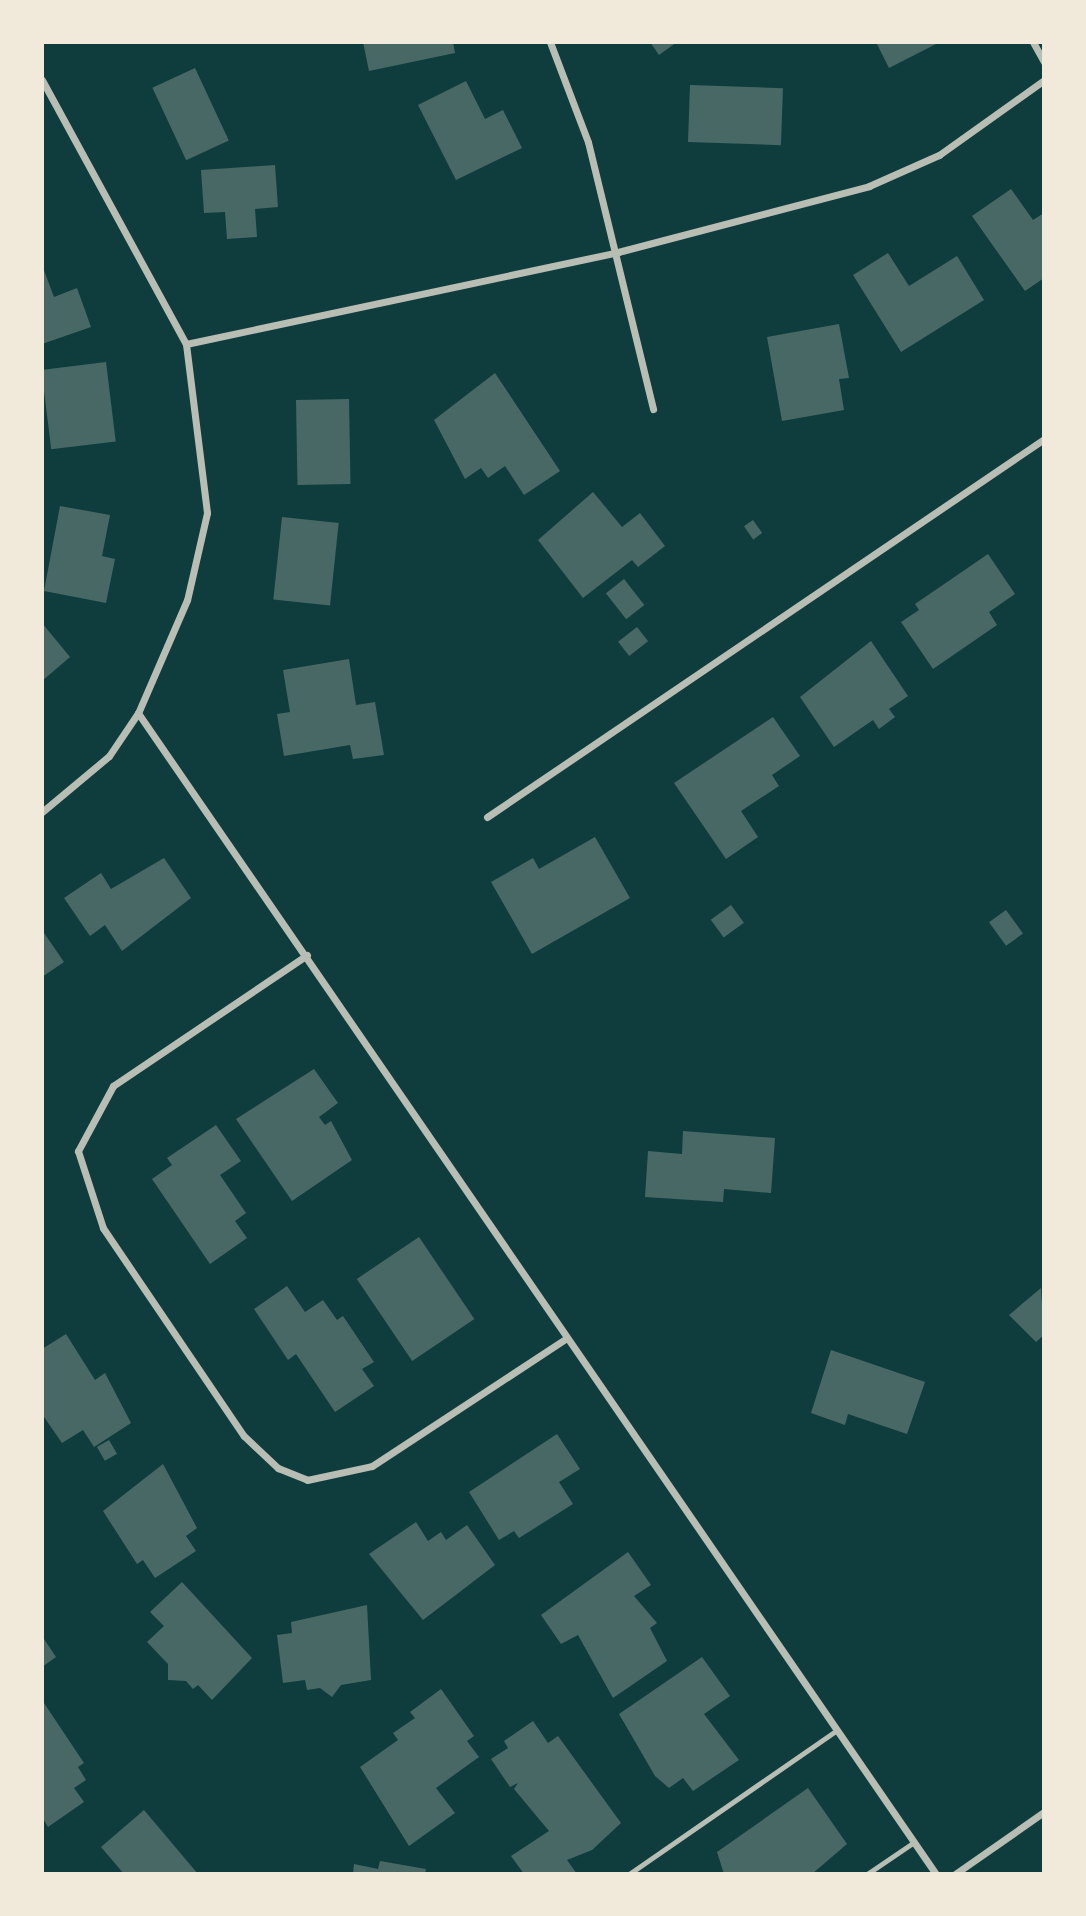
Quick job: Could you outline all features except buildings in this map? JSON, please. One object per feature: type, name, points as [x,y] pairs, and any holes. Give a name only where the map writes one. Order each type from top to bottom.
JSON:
[{"type":"street","points":[[550,42],[587,142],[618,252],[653,409]]},
{"type":"street","points":[[1033,42],[1044,62]]},
{"type":"street","points":[[42,80],[186,344],[207,513],[187,600],[138,713],[109,756],[42,812]]},
{"type":"street","points":[[186,344],[618,252],[869,186],[939,155],[1044,80]]},
{"type":"street","points":[[487,817],[1044,439]]},
{"type":"street","points":[[138,713],[307,955],[565,1339],[936,1874]]},
{"type":"street","points":[[307,955],[113,1086],[78,1151],[103,1228],[244,1436],[278,1468],[307,1480],[372,1466],[565,1339]]},
{"type":"street","points":[[955,1874],[1044,1812]]},
{"type":"lane","points":[[629,1874],[837,1730]]},
{"type":"lane","points":[[867,1874],[914,1842]]}]
